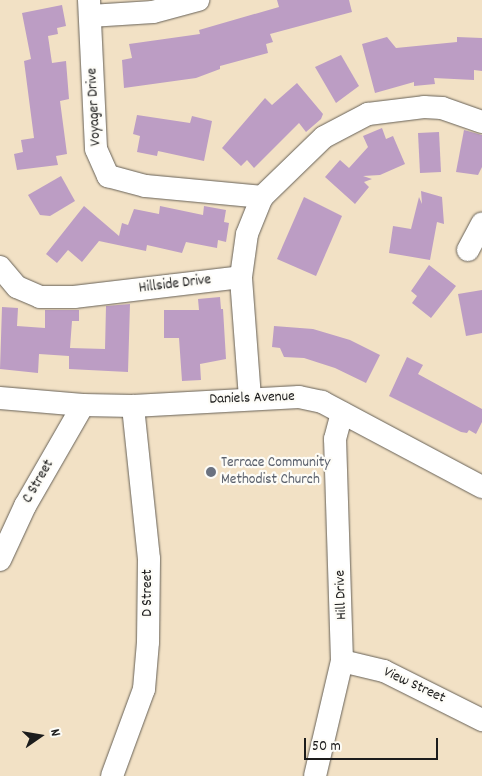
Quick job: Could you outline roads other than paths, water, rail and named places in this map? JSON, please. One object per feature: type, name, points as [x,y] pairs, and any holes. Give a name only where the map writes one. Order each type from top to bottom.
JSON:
[{"type":"street","points":[[90,8],[153,12],[198,0]]},
{"type":"street","name":"Voyager Drive","points":[[90,8],[96,149],[108,176],[146,186],[262,197]]},
{"type":"street","points":[[250,398],[241,277],[247,234],[262,197],[324,137],[368,114],[433,107],[464,113],[482,122]]},
{"type":"street","points":[[468,250],[482,224]]},
{"type":"street","name":"Hillside Drive","points":[[0,267],[17,287],[40,297],[74,297],[241,277]]},
{"type":"street","name":"Daniels Avenue","points":[[0,398],[83,405],[133,406],[250,398],[299,397],[322,402],[482,487]]},
{"type":"street","name":"C Street","points":[[0,560],[24,506],[83,405]]},
{"type":"street","name":"D Street","points":[[112,776],[144,689],[148,642],[149,559],[133,406]]},
{"type":"street","name":"Hill Drive","points":[[315,776],[342,661],[335,440],[342,412]]},
{"type":"street","name":"View Street","points":[[342,661],[384,671],[482,720]]},
{"type":"place","name":"Terrace Community Methodist Church","points":[[211,472]]}]
